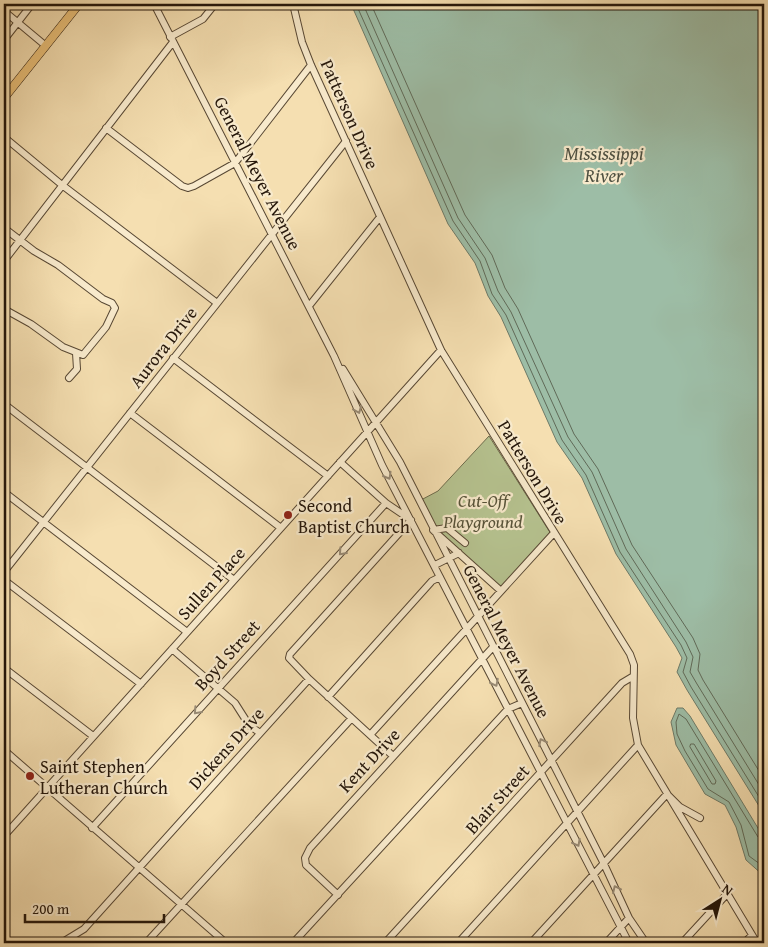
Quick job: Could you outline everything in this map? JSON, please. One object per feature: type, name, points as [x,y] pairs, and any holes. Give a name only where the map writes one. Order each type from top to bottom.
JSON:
[{"type":"main road","points":[[4,98],[79,4]]},
{"type":"street","points":[[4,40],[32,4]]},
{"type":"street","name":"General Meyer Avenue","points":[[154,4],[334,356],[367,433],[411,520],[629,943]]},
{"type":"street","points":[[4,261],[172,39],[203,20],[215,4]]},
{"type":"street","name":"Patterson Drive","points":[[293,4],[302,42],[311,65],[441,350],[553,534],[626,646],[634,665],[632,677],[633,718],[638,745],[757,943]]},
{"type":"street","points":[[4,11],[46,46]]},
{"type":"street","points":[[106,128],[173,180],[188,188],[235,163],[311,65]]},
{"type":"street","points":[[4,137],[62,186],[217,304]]},
{"type":"street","name":"Aurora Drive","points":[[4,572],[346,141]]},
{"type":"street","points":[[309,306],[380,217]]},
{"type":"street","points":[[4,228],[19,241],[58,265],[103,299],[115,305],[113,314],[85,354],[76,353],[63,347],[31,324],[4,309]]},
{"type":"street","name":"Sullen Place","points":[[4,836],[441,350]]},
{"type":"street","points":[[69,378],[77,369],[76,353]]},
{"type":"street","name":"General Meyer Avenue","points":[[334,356],[350,378],[375,424],[400,462],[415,496],[604,864],[629,918],[646,943]]},
{"type":"street","points":[[173,358],[328,476]]},
{"type":"street","points":[[4,404],[234,580]]},
{"type":"street","points":[[130,413],[281,528]]},
{"type":"street","points":[[340,462],[386,503],[411,520],[289,656],[290,660],[309,679],[393,756]]},
{"type":"street","points":[[4,492],[42,523],[187,632]]},
{"type":"street","points":[[402,501],[415,496]]},
{"type":"street","name":"Boyd Street","points":[[92,828],[386,503]]},
{"type":"street","points":[[433,530],[447,528],[465,543]]},
{"type":"street","points":[[433,530],[501,591]]},
{"type":"street","points":[[370,735],[553,534]]},
{"type":"street","points":[[435,565],[459,553]]},
{"type":"street","points":[[328,697],[432,581],[440,577]]},
{"type":"street","points":[[4,580],[141,684]]},
{"type":"street","name":"Kent Drive","points":[[338,895],[311,871],[305,862],[306,854],[318,837],[493,647]]},
{"type":"street","points":[[172,649],[235,703],[249,725],[260,733]]},
{"type":"street","points":[[4,668],[93,736]]},
{"type":"street","name":"Blair Street","points":[[385,943],[622,683],[632,677]]},
{"type":"street","name":"Dickens Drive","points":[[61,943],[84,929],[309,679]]},
{"type":"street","points":[[293,943],[508,709],[522,703]]},
{"type":"street","points":[[146,943],[351,718]]},
{"type":"street","points":[[458,943],[638,745]]},
{"type":"street","points":[[4,750],[26,768],[46,789],[223,942]]},
{"type":"street","points":[[531,943],[667,794],[680,807],[700,818]]},
{"type":"street","points":[[682,943],[727,894]]},
{"type":"street","points":[[606,943],[629,918]]},
{"type":"street","points":[[744,943],[752,935]]},
{"type":"green space","name":"Cut-Off Playground","points":[[489,436],[551,534],[501,588],[439,531],[421,500],[438,491]]},
{"type":"water","name":"Mississippi River","points":[[351,4],[764,4],[764,814],[687,690],[677,672],[682,658],[616,554],[582,478],[557,442],[501,317],[488,296],[475,263],[448,224]]},
{"type":"water","points":[[677,708],[683,708],[690,716],[764,838],[764,876],[746,860],[736,827],[725,805],[705,794],[676,745],[671,722]]},
{"type":"place","name":"Second Baptist Church","points":[[288,515]]},
{"type":"place","name":"Saint Stephen Lutheran Church","points":[[30,776]]}]
